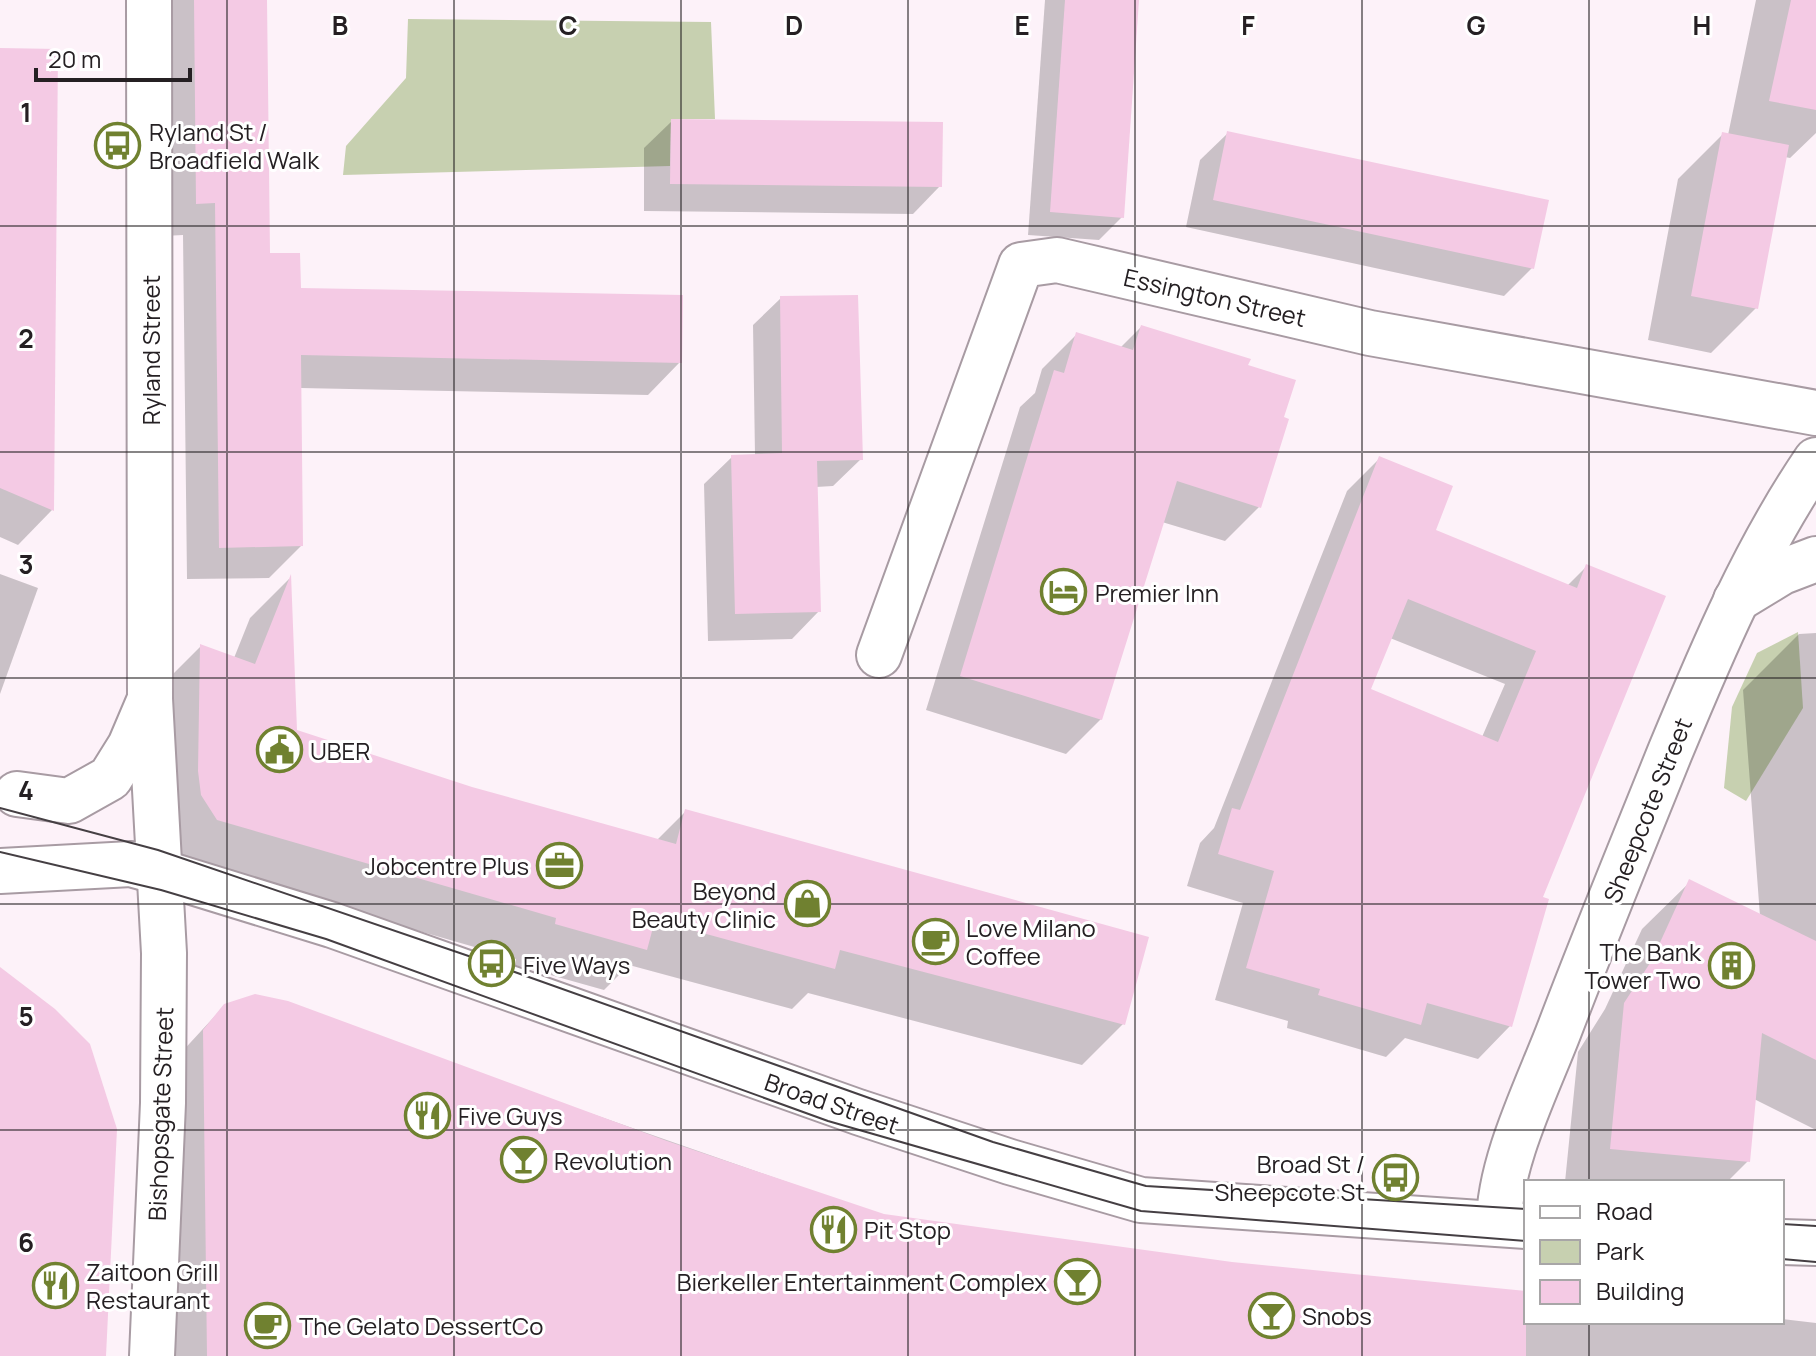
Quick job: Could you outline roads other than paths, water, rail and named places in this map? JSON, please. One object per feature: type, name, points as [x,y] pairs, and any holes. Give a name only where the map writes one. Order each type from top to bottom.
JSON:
[{"type":"street","name":"Ryland Street","points":[[146,868],[150,699],[149,0]]},
{"type":"street","name":"Essington Street","points":[[879,655],[1021,265],[1057,260],[1370,333],[1816,413]]},
{"type":"street","name":"Sheepcote Street","points":[[1512,1225],[1499,1207],[1512,1156],[1612,894],[1736,600],[1780,513],[1816,460]]},
{"type":"street","points":[[1736,600],[1782,572],[1816,559]]},
{"type":"street","points":[[8,791],[69,801],[110,778],[130,746],[150,699]]},
{"type":"street","name":"Broad Street","points":[[8,791],[146,868],[332,925],[858,1112],[1010,1162],[1141,1200],[1512,1225]]},
{"type":"street","points":[[0,871],[74,867],[146,868]]},
{"type":"street","name":"Bishopsgate Street","points":[[146,868],[163,1103],[152,1356]]},
{"type":"street","points":[[1784,1242],[1816,1243]]},
{"type":"tram line","points":[[0,808],[158,850],[492,964],[993,1142],[1146,1186],[1524,1209]]},
{"type":"tram line","points":[[0,852],[161,890],[326,939],[828,1121],[1141,1211],[1524,1241]]},
{"type":"tram line","points":[[1784,1224],[1816,1226]]},
{"type":"tram line","points":[[1784,1259],[1816,1262]]},
{"type":"place","name":"Ryland St / Broadfield Walk","points":[[118,145]]},
{"type":"place","name":"Premier Inn","points":[[1064,592]]},
{"type":"place","name":"UBER","points":[[279,750]]},
{"type":"place","name":"Jobcentre Plus","points":[[560,865]]},
{"type":"place","name":"Beyond Beauty Clinic","points":[[807,904]]},
{"type":"place","name":"Love Milano Coffee","points":[[935,941]]},
{"type":"place","name":"Five Ways","points":[[492,964]]},
{"type":"place","name":"The Bank Tower Two","points":[[1732,965]]},
{"type":"place","name":"Five Guys","points":[[427,1115]]},
{"type":"place","name":"Revolution","points":[[523,1160]]},
{"type":"place","name":"Broad St / Sheepcote St","points":[[1396,1177]]},
{"type":"place","name":"Pit Stop","points":[[833,1229]]},
{"type":"place","name":"Bierkeller Entertainment Complex","points":[[1078,1281]]},
{"type":"place","name":"Zaitoon Grill Restaurant","points":[[55,1285]]},
{"type":"place","name":"Snobs","points":[[1271,1315]]},
{"type":"place","name":"The Gelato DessertCo","points":[[268,1325]]}]
